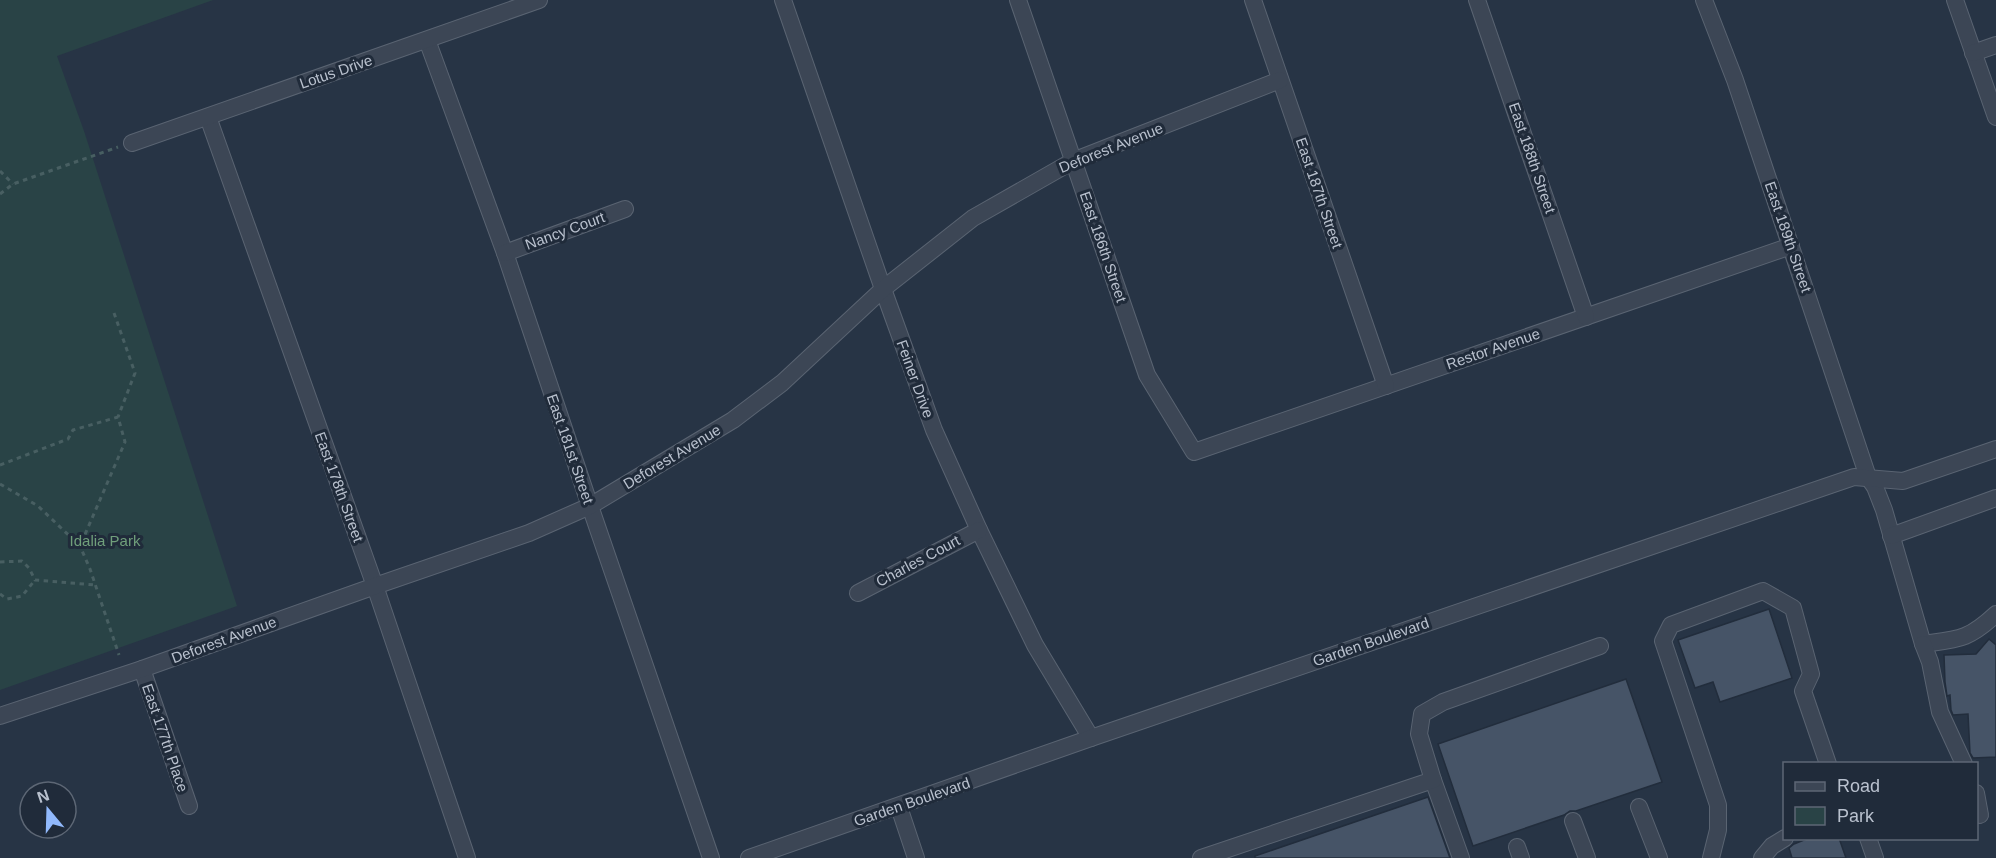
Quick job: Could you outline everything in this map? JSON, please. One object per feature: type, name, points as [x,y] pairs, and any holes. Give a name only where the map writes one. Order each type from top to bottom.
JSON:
[{"type":"street","name":"Lotus Drive","points":[[132,143],[539,0]]},
{"type":"street","name":"Feiner Drive","points":[[783,0],[934,430],[978,530],[1035,645],[1092,738]]},
{"type":"street","name":"East 186th Street","points":[[1018,0],[1147,375],[1194,452]]},
{"type":"street","name":"East 187th Street","points":[[1253,0],[1386,386]]},
{"type":"street","name":"East 188th Street","points":[[1477,0],[1586,317]]},
{"type":"street","name":"East 189th Street","points":[[1704,0],[1735,80],[1868,477],[1875,486],[1930,663],[1940,712],[1963,762]]},
{"type":"street","points":[[1955,0],[1996,117]]},
{"type":"street","name":"East 181st Street","points":[[426,40],[505,253],[711,858]]},
{"type":"street","points":[[1973,53],[1996,45]]},
{"type":"street","name":"Deforest Avenue","points":[[0,716],[142,669],[529,533],[590,506],[733,420],[782,383],[883,289],[973,218],[1073,161],[1280,80]]},
{"type":"street","name":"East 178th Street","points":[[208,117],[375,586],[467,858]]},
{"type":"street","name":"Nancy Court","points":[[505,253],[625,209]]},
{"type":"street","name":"Restor Avenue","points":[[1194,452],[1791,246]]},
{"type":"street","name":"Garden Boulevard","points":[[749,858],[1854,477],[1903,481],[1996,449]]},
{"type":"street","points":[[1891,536],[1996,498]]},
{"type":"street","name":"Charles Court","points":[[858,593],[978,530]]},
{"type":"street","points":[[1711,858],[1718,830],[1718,805],[1663,641],[1671,625],[1763,591],[1793,608],[1811,674],[1803,691],[1827,762]]},
{"type":"street","points":[[1923,644],[1959,639],[1978,630],[1996,614]]},
{"type":"street","points":[[1461,858],[1419,734],[1422,714],[1443,702],[1600,646]]},
{"type":"street","name":"East 177th Place","points":[[142,669],[189,806]]},
{"type":"street","points":[[1201,858],[1433,780]]},
{"type":"street","points":[[1978,800],[1980,815]]},
{"type":"street","points":[[899,807],[916,858]]},
{"type":"street","points":[[1639,807],[1659,858]]},
{"type":"street","points":[[1573,821],[1587,858]]},
{"type":"street","points":[[1762,858],[1772,846],[1783,839]]},
{"type":"street","points":[[1869,840],[1875,858]]},
{"type":"path","points":[[0,194],[13,184],[132,143]]},
{"type":"path","points":[[0,171],[13,184]]},
{"type":"path","points":[[80,546],[125,442],[118,417],[135,373],[114,313]]},
{"type":"path","points":[[0,465],[68,440],[73,430],[118,417]]},
{"type":"path","points":[[0,484],[38,506],[80,546],[119,655]]},
{"type":"path","points":[[0,562],[22,561],[29,568],[35,580]]},
{"type":"path","points":[[35,580],[95,585]]},
{"type":"path","points":[[0,594],[7,599],[22,596],[35,580]]},
{"type":"green space","name":"Idalia Park","points":[[0,0],[213,0],[57,56],[84,131],[237,606],[0,690]]},
{"type":"building","points":[[1769,609],[1792,678],[1720,702],[1713,682],[1695,688],[1678,640]]},
{"type":"building","points":[[1989,639],[1996,645],[1996,757],[1973,758],[1970,753],[1968,714],[1953,715],[1950,695],[1947,696],[1944,655],[1976,654]]},
{"type":"building","points":[[1626,679],[1662,782],[1576,811],[1570,811],[1473,846],[1438,744]]},
{"type":"building","points":[[1428,797],[1450,858],[1255,858],[1255,856]]},
{"type":"building","points":[[1804,840],[1840,840],[1846,858],[1792,858],[1789,848]]}]
